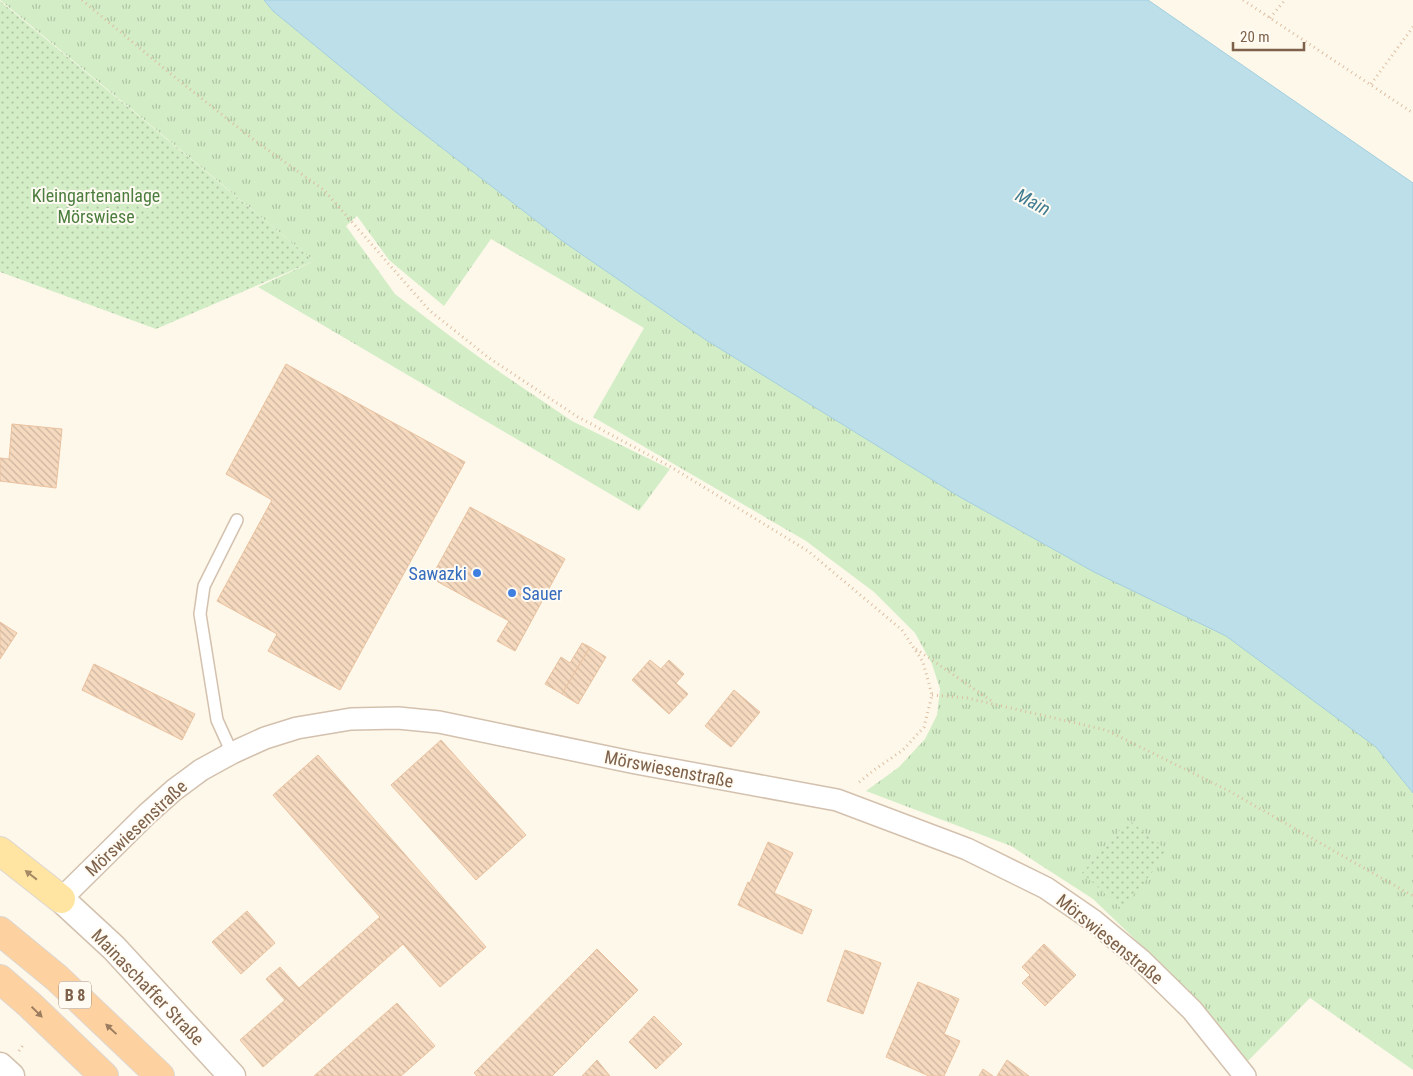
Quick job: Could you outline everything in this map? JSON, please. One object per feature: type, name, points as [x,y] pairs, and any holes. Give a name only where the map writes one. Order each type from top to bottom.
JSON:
[{"type":"highway","name":"B 8","points":[[0,931],[57,978],[160,1076]]},
{"type":"highway","name":"B 8","points":[[0,979],[104,1076]]},
{"type":"main road","points":[[0,851],[62,899]]},
{"type":"street","name":"Mörswiesenstraße","points":[[62,899],[147,814],[174,790],[201,770],[232,753],[265,738],[297,728],[351,719],[398,718],[439,722],[636,763],[838,800],[967,848],[1046,888],[1094,921],[1140,960],[1192,1010],[1245,1076]]},
{"type":"street","name":"Mainaschaffer Straße","points":[[62,899],[114,948],[232,1076]]},
{"type":"street","points":[[0,1066],[11,1076]]},
{"type":"lane","points":[[232,753],[217,720],[200,614],[204,586],[236,520]]},
{"type":"path","points":[[82,0],[254,140],[324,190],[429,310],[489,358],[578,417],[671,466],[808,551],[902,630],[923,662],[932,695],[924,727],[903,750],[874,770],[838,800]]},
{"type":"path","points":[[1242,0],[1413,113]]},
{"type":"path","points":[[1270,18],[1284,0]]},
{"type":"path","points":[[1371,84],[1413,27]]},
{"type":"path","points":[[914,647],[995,704]]},
{"type":"path","points":[[932,695],[967,698],[1106,730],[1229,791],[1413,896]]},
{"type":"green space","points":[[0,0],[264,0],[273,11],[397,113],[561,240],[706,340],[960,497],[1094,572],[1226,636],[1376,747],[1413,793],[1413,1070],[1310,998],[1248,1061],[1168,971],[1093,899],[1011,846],[866,791],[899,767],[925,739],[937,715],[940,689],[932,664],[915,633],[874,592],[806,541],[593,417],[644,328],[491,239],[444,306],[389,260],[357,216],[346,226],[395,294],[450,336],[572,421],[670,469],[639,511],[258,287],[314,261]]},
{"type":"green space","name":"Kleingartenanlage Mörswiese","points":[[0,1],[314,261],[156,329],[0,272]]},
{"type":"green space","points":[[1129,820],[1169,852],[1122,909],[1082,873]]},
{"type":"water","name":"Main","points":[[264,0],[1148,0],[1413,183],[1413,793],[1376,747],[1226,636],[1094,572],[960,497],[706,340],[561,240],[397,113],[273,11]]},
{"type":"building","points":[[286,364],[465,462],[340,690],[268,651],[277,634],[217,601],[272,500],[226,474]]},
{"type":"building","points":[[12,424],[62,429],[56,488],[0,481],[0,458],[9,459]]},
{"type":"building","points":[[470,507],[565,559],[515,651],[497,641],[509,621],[431,578]]},
{"type":"building","points":[[0,622],[17,633],[0,659]]},
{"type":"building","points":[[582,643],[590,647],[562,694],[545,684],[561,657],[570,663]]},
{"type":"building","points":[[590,647],[606,657],[578,704],[562,694]]},
{"type":"building","points":[[650,660],[661,669],[669,660],[684,674],[676,683],[688,694],[669,714],[632,680]]},
{"type":"building","points":[[94,664],[195,714],[182,740],[82,690]]},
{"type":"building","points":[[734,690],[760,712],[731,747],[705,726]]},
{"type":"building","points":[[441,740],[526,835],[476,880],[391,785]]},
{"type":"building","points":[[318,755],[486,947],[440,987],[403,944],[263,1067],[240,1040],[285,1000],[266,979],[280,967],[299,988],[380,917],[273,795]]},
{"type":"building","points":[[768,842],[793,853],[774,893],[812,910],[802,934],[738,905]]},
{"type":"building","points":[[247,911],[275,943],[241,974],[212,942]]},
{"type":"building","points":[[1044,944],[1076,975],[1045,1006],[1022,983],[1030,975],[1022,967]]},
{"type":"building","points":[[597,949],[638,990],[552,1076],[477,1076],[474,1073]]},
{"type":"building","points":[[845,950],[881,963],[863,1014],[827,1001]]},
{"type":"building","points":[[918,982],[959,999],[944,1034],[960,1041],[944,1076],[929,1076],[886,1057]]},
{"type":"building","points":[[397,1003],[435,1046],[401,1076],[314,1076]]},
{"type":"building","points":[[654,1016],[682,1044],[656,1069],[629,1042]]},
{"type":"building","points":[[597,1060],[610,1076],[582,1076]]},
{"type":"building","points":[[1007,1060],[1029,1076],[997,1076]]},
{"type":"building","points":[[983,1069],[993,1076],[979,1076]]},
{"type":"place","name":"Sawazki","points":[[477,573]]},
{"type":"place","name":"Sauer","points":[[512,593]]}]
